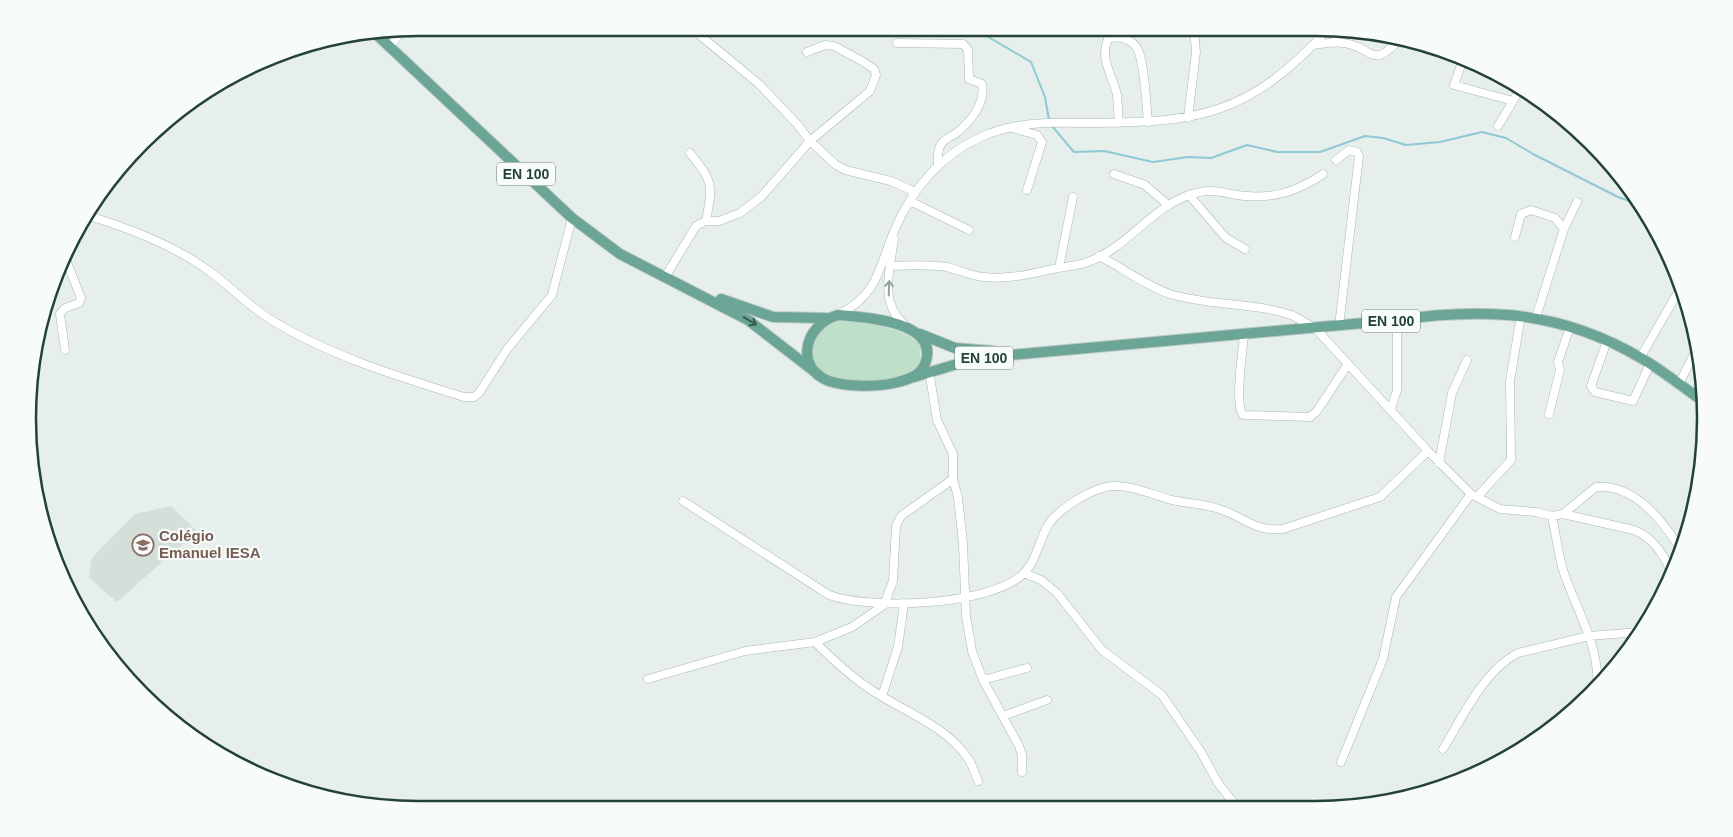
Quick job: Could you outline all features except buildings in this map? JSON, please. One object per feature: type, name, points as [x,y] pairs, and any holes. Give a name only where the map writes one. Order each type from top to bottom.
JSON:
[{"type":"main road","name":"EN 100","points":[[381,39],[572,218],[620,254],[762,328],[797,360],[829,381],[856,385],[892,383],[977,358],[1339,326],[1458,313],[1536,317],[1570,327],[1607,341],[1640,358],[1696,396]]},
{"type":"main road","name":"EN 100","points":[[691,290],[773,317],[826,318],[838,315],[884,321],[966,350],[1056,350]]},
{"type":"main road","points":[[819,375],[808,357],[807,346],[810,334],[826,318]]},
{"type":"main road","points":[[913,331],[924,340],[928,357],[926,365],[914,377]]},
{"type":"street","points":[[701,36],[759,84],[797,124],[810,141],[836,165],[846,170],[892,181],[915,192]]},
{"type":"street","points":[[1188,118],[1196,60],[1194,36]]},
{"type":"street","points":[[838,315],[854,307],[872,287],[896,227],[915,192],[938,166],[957,150],[981,137],[1008,126],[1049,122],[1148,122],[1188,118],[1232,104],[1263,88],[1294,64],[1321,36]]},
{"type":"street","points":[[390,48],[397,37]]},
{"type":"street","points":[[1119,123],[1117,95],[1108,71],[1104,47],[1108,39],[1113,37],[1128,40],[1139,51],[1148,122]]},
{"type":"street","points":[[1333,43],[1339,37]]},
{"type":"street","points":[[897,43],[963,44],[968,50],[969,79],[982,84],[980,101],[975,114],[966,125],[943,141],[939,148],[938,166]]},
{"type":"street","points":[[1313,45],[1345,43],[1371,56],[1380,56],[1394,45]]},
{"type":"street","points":[[665,277],[696,226],[706,221],[719,221],[740,213],[760,196],[810,141],[870,92],[876,75],[874,69],[862,61],[834,46],[825,45],[807,52]]},
{"type":"street","points":[[1461,65],[1454,85],[1513,101]]},
{"type":"street","points":[[1498,126],[1517,94]]},
{"type":"street","points":[[1008,126],[1037,136],[1042,142],[1026,190]]},
{"type":"street","points":[[1336,160],[1350,150],[1357,152],[1359,156],[1339,326]]},
{"type":"street","points":[[690,152],[707,174],[712,186],[706,221]]},
{"type":"street","points":[[1114,174],[1145,185],[1168,205]]},
{"type":"street","points":[[890,266],[945,267],[981,277],[996,278],[1039,273],[1085,263],[1099,256],[1142,227],[1168,205],[1189,195],[1211,191],[1249,197],[1280,195],[1306,186],[1322,174]]},
{"type":"street","points":[[1189,195],[1226,238],[1245,250]]},
{"type":"street","points":[[1059,268],[1073,197]]},
{"type":"street","points":[[910,201],[969,230]]},
{"type":"street","points":[[1536,317],[1564,229],[1577,202]]},
{"type":"street","points":[[1515,237],[1521,214],[1531,210],[1555,218],[1564,229]]},
{"type":"street","points":[[94,217],[111,222],[194,261],[272,321],[307,339],[337,352],[464,397],[474,397],[479,393],[508,348],[552,295],[572,218]]},
{"type":"street","points":[[896,227],[890,266],[888,297],[890,308],[898,319],[913,331]]},
{"type":"street","points":[[1099,256],[1145,283],[1170,294],[1205,302],[1266,309],[1293,316],[1315,328],[1428,451],[1474,495],[1500,509],[1536,512],[1552,516],[1563,514],[1634,530],[1644,534],[1661,552],[1668,566]]},
{"type":"street","points":[[65,350],[60,314],[65,308],[79,303],[81,298],[68,265]]},
{"type":"street","points":[[1640,358],[1676,296]]},
{"type":"street","points":[[1341,762],[1383,659],[1396,597],[1474,495],[1511,460],[1510,381],[1521,316]]},
{"type":"street","points":[[1390,409],[1397,390],[1397,320]]},
{"type":"street","points":[[1549,414],[1560,370],[1558,362],[1570,327]]},
{"type":"street","points":[[1244,334],[1239,400],[1240,412],[1243,416],[1310,417],[1317,411],[1348,364]]},
{"type":"street","points":[[1607,341],[1591,386],[1595,392],[1633,400],[1650,364]]},
{"type":"street","points":[[1679,384],[1691,359]]},
{"type":"street","points":[[1439,462],[1452,394],[1467,360]]},
{"type":"street","points":[[929,371],[938,420],[953,454],[953,479],[958,497],[963,544],[966,616],[972,651],[983,680],[1019,746],[1022,755],[1022,772]]},
{"type":"street","points":[[683,501],[829,595],[846,601],[884,605],[965,597],[1002,588],[1024,573],[1048,524],[1066,507],[1084,496],[1112,486],[1132,488],[1172,500],[1216,508],[1244,519],[1257,528],[1283,529],[1380,497],[1428,451]]},
{"type":"street","points":[[648,679],[745,651],[815,642],[852,627],[884,605],[893,581],[896,526],[901,516],[953,479]]},
{"type":"street","points":[[1563,514],[1596,487],[1618,489],[1639,501],[1652,512],[1676,542]]},
{"type":"street","points":[[1552,516],[1563,571],[1588,636],[1598,675]]},
{"type":"street","points":[[1024,573],[1041,580],[1057,593],[1102,650],[1162,695],[1201,752],[1218,783],[1232,801]]},
{"type":"street","points":[[882,696],[898,647],[904,603]]},
{"type":"street","points":[[1443,749],[1476,694],[1509,657],[1518,653],[1588,636],[1631,633]]},
{"type":"street","points":[[815,642],[834,661],[865,686],[933,727],[956,745],[970,761],[978,781]]},
{"type":"street","points":[[983,680],[1027,668]]},
{"type":"street","points":[[1003,716],[1047,700]]},
{"type":"shaded area","name":"Colégio Emanuel IESA","points":[[171,506],[197,531],[117,602],[89,578],[92,558],[135,514]]},
{"type":"green space","points":[[838,320],[871,324],[906,335],[915,340],[921,347],[920,364],[902,375],[876,381],[849,381],[828,375],[815,362],[813,354],[814,345],[822,330]]},
{"type":"waterway","points":[[987,36],[1031,62],[1045,97],[1049,120]]},
{"type":"waterway","points":[[1052,126],[1074,152],[1104,151],[1153,162],[1188,157],[1211,158],[1247,145],[1277,152],[1320,152],[1365,136],[1383,138],[1406,145],[1440,142],[1482,132],[1506,138],[1533,154],[1628,201]]},
{"type":"place","name":"Colégio Emanuel IESA","points":[[143,545]]}]
